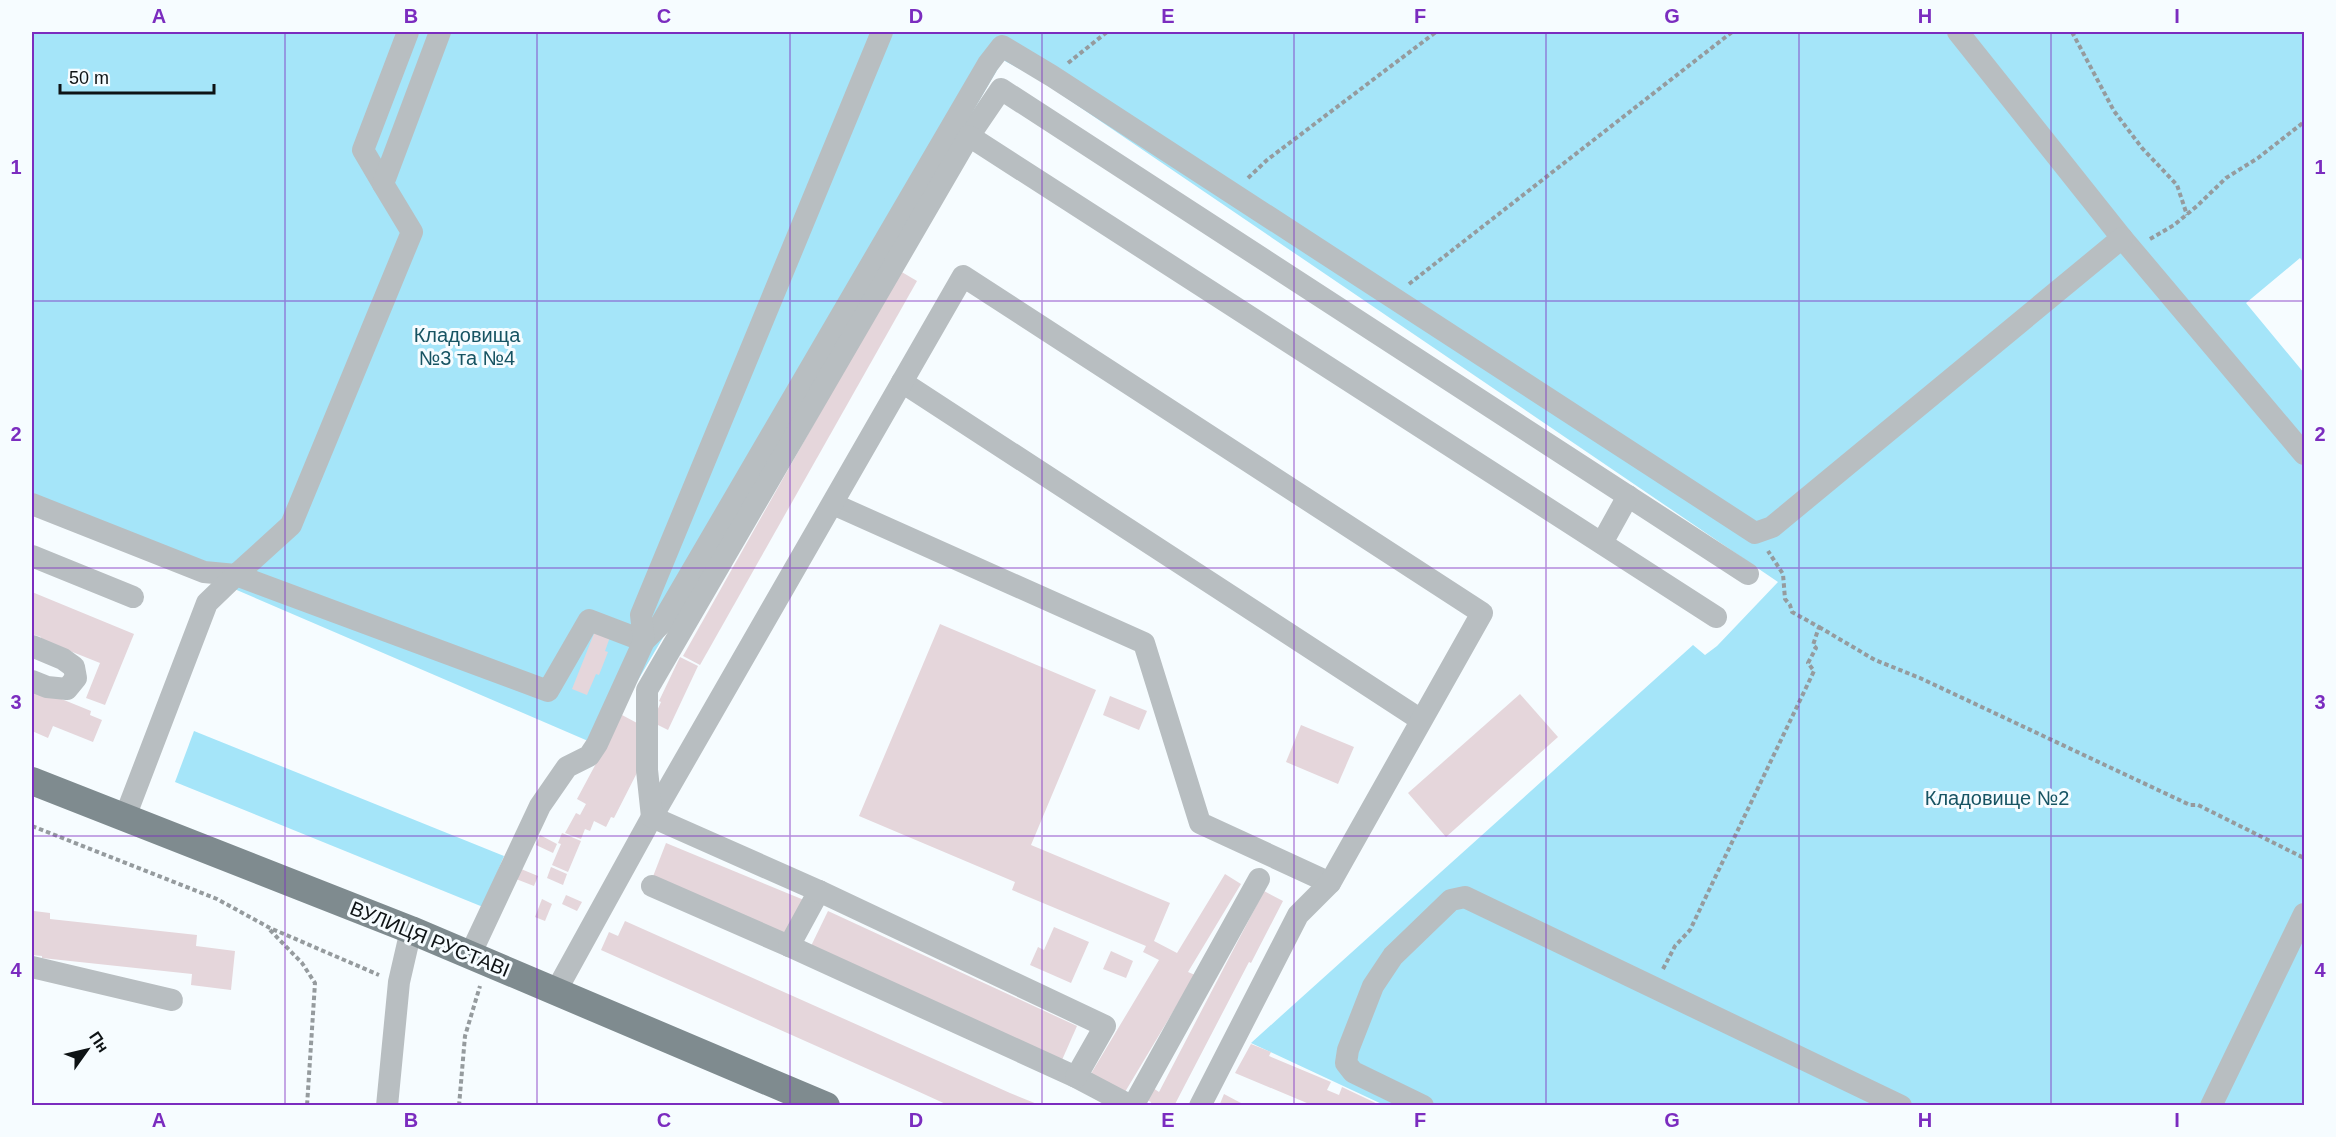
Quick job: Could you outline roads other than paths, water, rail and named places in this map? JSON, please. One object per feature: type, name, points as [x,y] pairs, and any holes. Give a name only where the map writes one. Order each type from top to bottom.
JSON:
[{"type":"main road","name":"ВУЛИЦЯ РУСТАВІ","points":[[32,781],[411,930],[826,1106]]},
{"type":"street","points":[[125,817],[207,603],[291,525],[412,232],[363,150],[408,32]]},
{"type":"street","points":[[383,184],[440,32]]},
{"type":"street","points":[[644,641],[641,615],[882,32]]},
{"type":"street","points":[[1958,32],[2127,244],[2304,454]]},
{"type":"street","points":[[470,955],[540,806],[567,767],[589,756],[597,744],[644,641],[661,624],[982,75],[1006,39],[1052,76],[1755,533],[1772,527],[2127,244]]},
{"type":"street","points":[[652,817],[646,770],[647,690],[969,136],[1001,89],[1748,574]]},
{"type":"street","points":[[969,136],[1716,617]]},
{"type":"street","points":[[556,992],[652,817],[963,276],[1482,612],[1330,883],[1298,915],[1200,1106]]},
{"type":"street","points":[[902,382],[1421,720]]},
{"type":"street","points":[[1602,543],[1628,496]]},
{"type":"street","points":[[32,504],[204,572],[236,575],[548,690],[589,620],[644,641]]},
{"type":"street","points":[[833,504],[1144,643],[1200,823],[1330,883]]},
{"type":"street","points":[[32,556],[133,597]]},
{"type":"street","points":[[32,645],[63,658],[75,667],[76,678],[67,689],[47,687],[32,681]]},
{"type":"street","points":[[652,817],[819,891],[1105,1026],[1076,1077]]},
{"type":"street","points":[[652,886],[1076,1077],[1132,1106],[1259,879]]},
{"type":"street","points":[[789,946],[819,891]]},
{"type":"street","points":[[1423,1106],[1353,1072],[1346,1063],[1348,1050],[1373,986],[1393,956],[1450,900],[1465,897],[1901,1106]]},
{"type":"street","points":[[2211,1106],[2304,914]]},
{"type":"street","points":[[387,1106],[399,982],[411,930]]},
{"type":"street","points":[[32,967],[172,1000]]},
{"type":"park label","name":"Кладовища №3 та №4","points":[[467,346]]},
{"type":"park label","name":"Кладовище №2","points":[[1997,798]]}]
